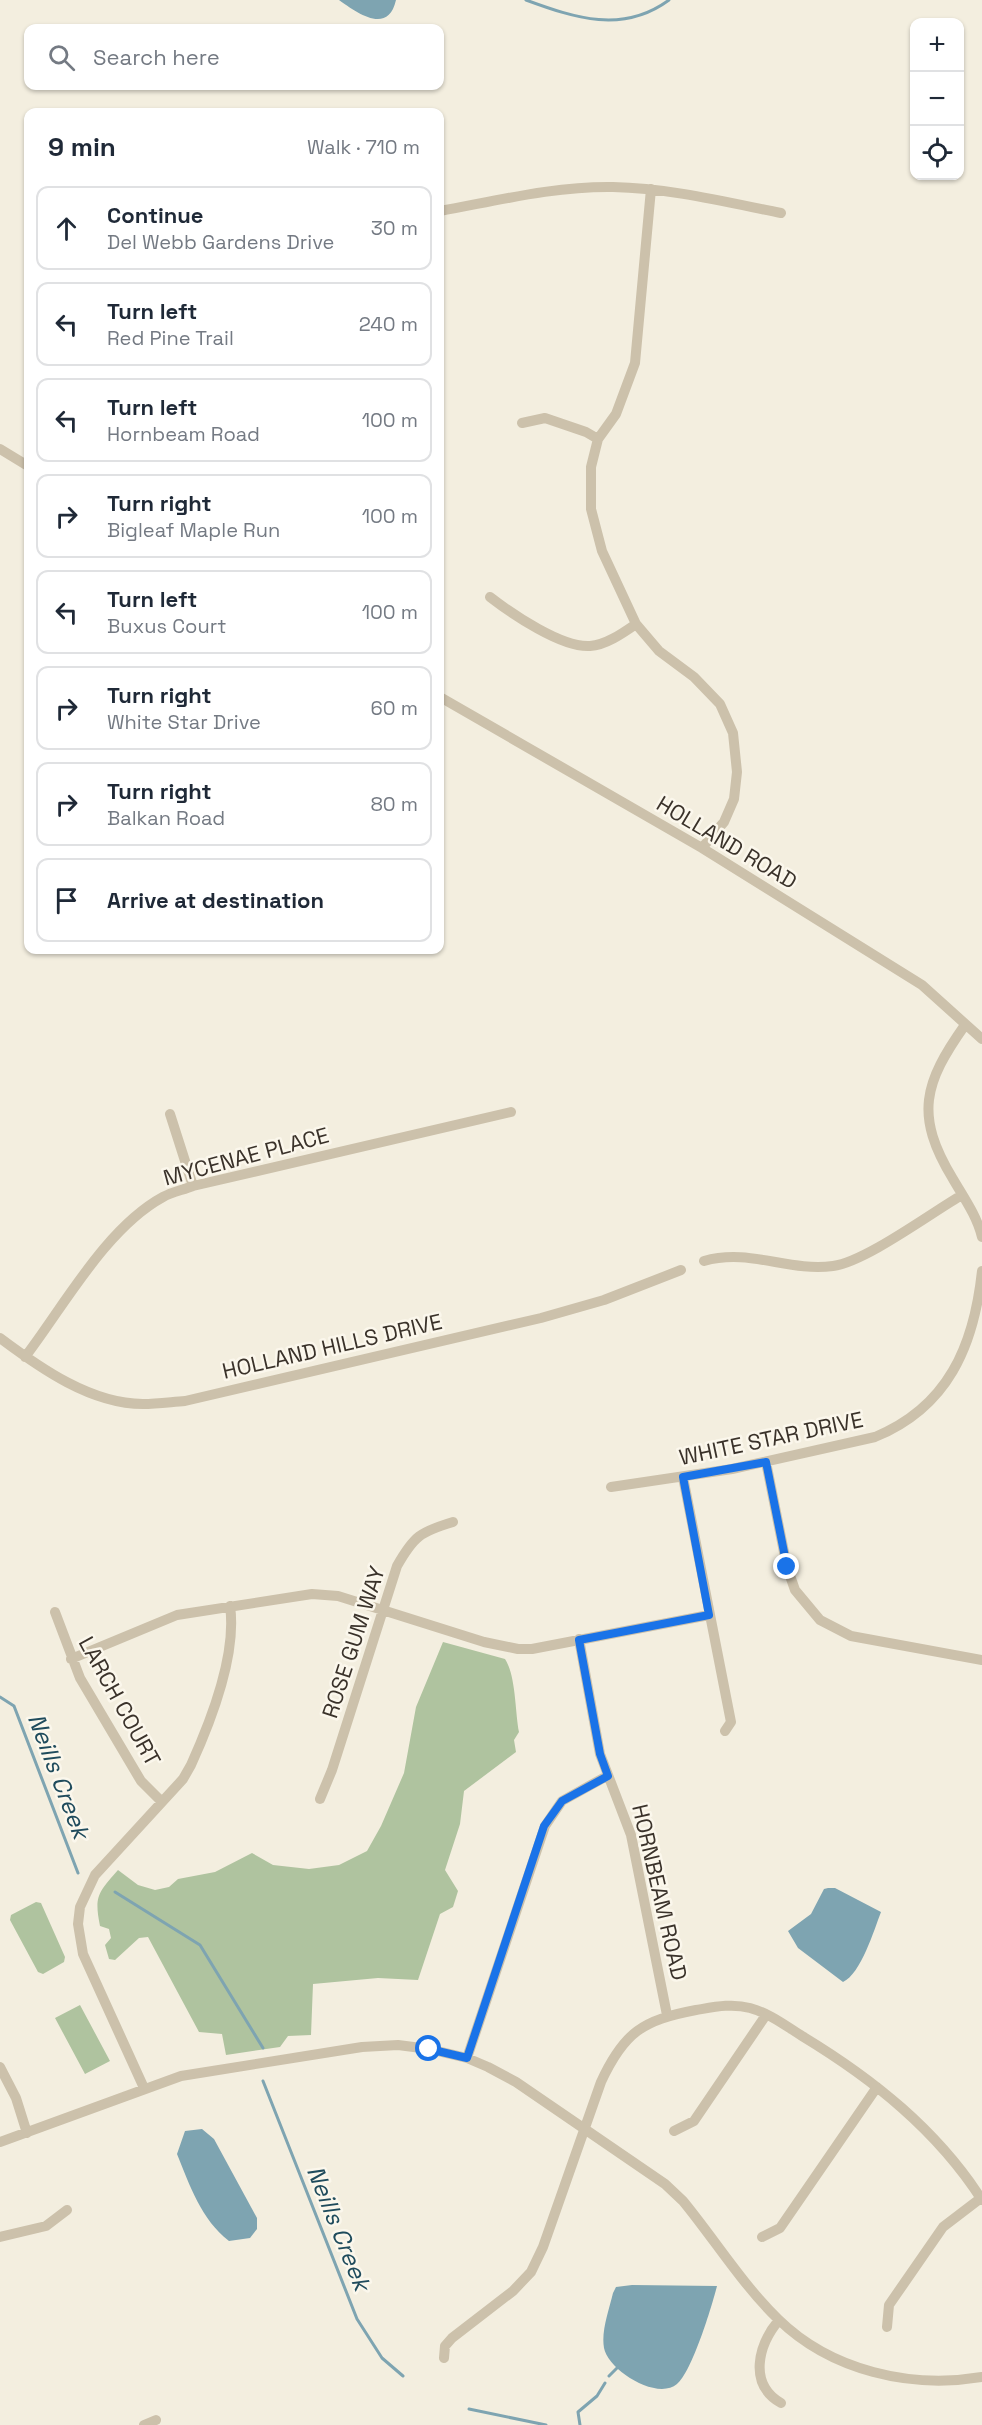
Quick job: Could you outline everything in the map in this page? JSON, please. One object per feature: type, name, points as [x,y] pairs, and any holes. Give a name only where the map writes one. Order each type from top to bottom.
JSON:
[{"type":"street","points":[[444,210],[567,189],[612,187],[651,189],[782,213]]},
{"type":"street","points":[[651,189],[635,363],[616,414],[598,439],[591,467],[591,509],[602,551],[636,624],[659,651],[694,677],[720,704],[733,733],[737,772],[734,799],[724,822],[702,848]]},
{"type":"street","points":[[522,423],[545,418],[586,432],[598,439]]},
{"type":"street","points":[[0,450],[24,464]]},
{"type":"street","points":[[490,597],[567,643],[590,646],[612,639],[636,624]]},
{"type":"street","name":"HOLLAND ROAD","points":[[444,699],[702,848],[922,986],[982,1039]]},
{"type":"street","points":[[965,1024],[937,1067],[928,1089],[926,1112],[934,1144],[975,1218],[982,1237]]},
{"type":"street","name":"MYCENAE PLACE","points":[[25,1357],[104,1248],[142,1210],[164,1196],[193,1186],[511,1112]]},
{"type":"street","points":[[170,1114],[193,1186]]},
{"type":"street","points":[[704,1261],[724,1256],[742,1255],[812,1266],[850,1262],[962,1195]]},
{"type":"street","name":"HOLLAND HILLS DRIVE","points":[[0,1338],[25,1357],[102,1398],[141,1404],[189,1400],[541,1318],[604,1300],[681,1270]]},
{"type":"street","name":"WHITE STAR DRIVE","points":[[611,1487],[766,1462],[875,1437],[910,1419],[932,1400],[950,1378],[962,1356],[981,1292],[982,1271]]},
{"type":"street","points":[[766,1462],[787,1567],[795,1590],[820,1620],[851,1636],[982,1660]]},
{"type":"street","points":[[683,1477],[731,1722],[725,1731]]},
{"type":"street","name":"ROSE GUM WAY","points":[[320,1799],[332,1770],[397,1566],[408,1547],[424,1531],[453,1522]]},
{"type":"street","points":[[71,1659],[162,1619],[312,1594],[338,1596],[504,1647],[532,1649],[709,1615]]},
{"type":"street","points":[[144,2088],[82,1954],[78,1924],[84,1894],[95,1875],[183,1779],[198,1750],[232,1642],[230,1606]]},
{"type":"street","name":"LARCH COURT","points":[[55,1612],[71,1659],[141,1781],[161,1802]]},
{"type":"street","name":"HORNBEAM ROAD","points":[[579,1640],[600,1754],[631,1835],[667,2015]]},
{"type":"street","points":[[467,2058],[544,1826],[562,1801],[608,1776]]},
{"type":"street","points":[[444,2358],[445,2346],[452,2338],[513,2291],[531,2272],[543,2247],[601,2082],[622,2042],[634,2031],[667,2015],[733,2005],[751,2008],[766,2014],[840,2059],[877,2087],[917,2119],[947,2151],[981,2199],[943,2228],[889,2305],[887,2327]]},
{"type":"street","points":[[674,2131],[694,2121],[766,2014]]},
{"type":"street","points":[[0,2142],[181,2076],[362,2047],[398,2045],[467,2058],[516,2082],[665,2184],[683,2201],[779,2320],[818,2349],[873,2373],[922,2382],[982,2377]]},
{"type":"street","points":[[0,2067],[16,2098],[27,2133]]},
{"type":"street","points":[[762,2237],[780,2228],[877,2087]]},
{"type":"street","points":[[0,2237],[52,2224],[67,2210]]},
{"type":"street","points":[[779,2320],[762,2346],[759,2361],[765,2389],[781,2403]]},
{"type":"street","points":[[144,2425],[156,2420]]},
{"type":"green space","points":[[443,1642],[505,1659],[513,1684],[519,1732],[514,1740],[516,1752],[464,1791],[460,1824],[445,1870],[458,1891],[453,1907],[440,1914],[418,1980],[378,1978],[313,1984],[311,2035],[288,2036],[280,2047],[226,2055],[222,2034],[199,2032],[148,1937],[139,1938],[115,1960],[109,1959],[105,1945],[111,1938],[109,1929],[100,1926],[97,1908],[99,1895],[118,1870],[138,1885],[155,1890],[169,1887],[178,1879],[215,1872],[252,1853],[273,1865],[309,1869],[339,1865],[367,1851],[381,1826],[404,1773],[416,1707]]},
{"type":"green space","points":[[36,1902],[41,1903],[65,1957],[64,1962],[43,1974],[38,1972],[10,1920],[11,1915]]},
{"type":"green space","points":[[80,2005],[110,2061],[85,2074],[55,2018]]},
{"type":"water","points":[[339,0],[396,0],[392,11],[386,17],[379,19],[362,15]]},
{"type":"water","points":[[835,1888],[881,1912],[861,1961],[850,1977],[843,1982],[798,1948],[788,1931],[811,1914],[824,1889]]},
{"type":"water","points":[[202,2129],[214,2139],[257,2218],[257,2229],[250,2238],[229,2241],[211,2223],[192,2190],[177,2154],[185,2131]]},
{"type":"water","points":[[632,2285],[717,2286],[701,2338],[689,2366],[677,2384],[668,2388],[658,2389],[634,2381],[607,2357],[603,2341],[604,2328],[613,2293],[616,2287]]},
{"type":"waterway","points":[[526,0],[581,17],[599,20],[634,17],[669,0]]},
{"type":"waterway","name":"Neills Creek","points":[[0,1697],[14,1706],[78,1873]]},
{"type":"waterway","name":"Neills Creek","points":[[115,1892],[200,1945],[263,2048]]},
{"type":"waterway","name":"Neills Creek","points":[[263,2081],[357,2319],[382,2358],[403,2376]]},
{"type":"waterway","points":[[609,2376],[619,2366]]},
{"type":"waterway","points":[[580,2425],[578,2412],[597,2396],[605,2383]]},
{"type":"waterway","name":"Neills Creek","points":[[469,2409],[546,2425]]},
{"type":"route","points":[[429,2049],[467,2058],[512,1930],[544,1826],[562,1801],[583,1787],[608,1776],[600,1754],[579,1640],[709,1615],[689,1519],[683,1477],[766,1462],[787,1567]]}]
